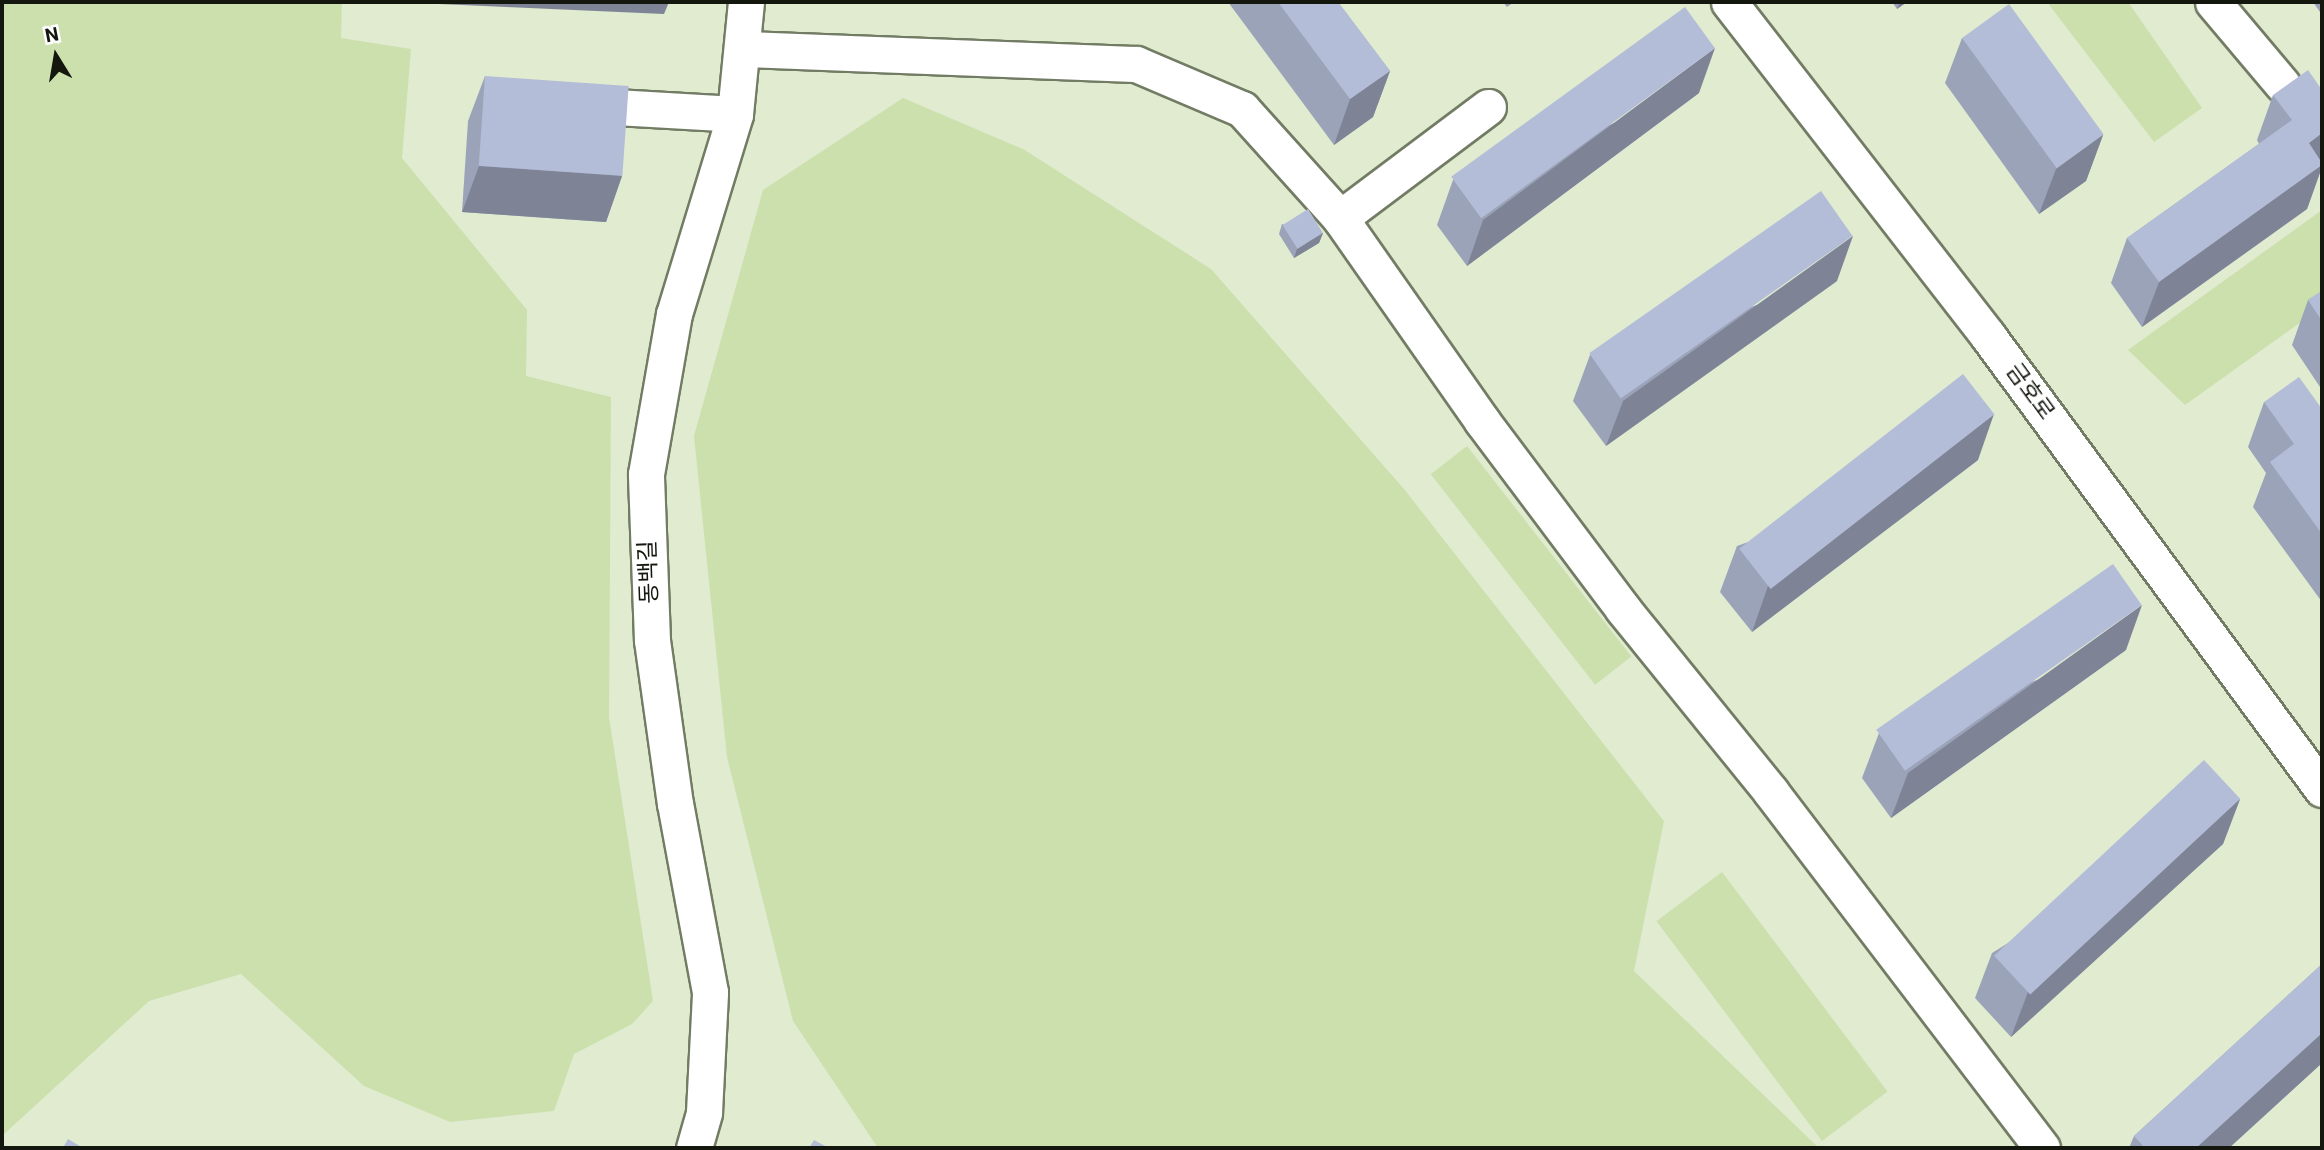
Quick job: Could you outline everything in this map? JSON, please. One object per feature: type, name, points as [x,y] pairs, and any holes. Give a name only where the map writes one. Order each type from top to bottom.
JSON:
[{"type":"street","name":"동백길","points":[[694,1148],[704,1112],[710,992],[675,804],[652,640],[646,474],[674,314],[735,114],[744,49],[746,2]]},
{"type":"street","name":"금호로","points":[[1729,2],[1988,336],[2322,789]]},
{"type":"street","points":[[2213,2],[2281,84]]},
{"type":"street","points":[[744,49],[1136,64],[1242,109],[1340,218],[1482,421],[1606,587],[1771,792],[2042,1148]]},
{"type":"street","points":[[598,106],[735,114]]},
{"type":"street","points":[[1340,218],[1488,107]]},
{"type":"green space","points":[[2,2],[342,2],[341,38],[411,49],[402,158],[527,310],[526,376],[611,397],[609,717],[653,1001],[632,1024],[574,1054],[554,1111],[450,1122],[364,1086],[241,974],[149,1001],[2,1136]]},
{"type":"green space","points":[[2047,2],[2128,2],[2202,108],[2154,142]]},
{"type":"green space","points":[[903,98],[1023,149],[1211,269],[1404,489],[1664,821],[1634,971],[1819,1148],[878,1148],[793,1021],[727,757],[694,436],[763,190]]},
{"type":"green space","points":[[2322,210],[2322,307],[2185,405],[2128,350]]},
{"type":"green space","points":[[1467,446],[1631,656],[1595,685],[1431,474]]},
{"type":"green space","points":[[1722,872],[1887,1092],[1822,1141],[1657,921]]},
{"type":"building","points":[[1278,2],[1338,2],[1390,71],[1350,99]]},
{"type":"building","points":[[2009,4],[2104,134],[2057,168],[1962,38]]},
{"type":"building","points":[[1685,7],[1715,48],[1481,218],[1451,177]]},
{"type":"building","points":[[2308,70],[2322,90],[2322,133],[2309,143],[2322,165],[2159,282],[2127,238],[2292,120],[2273,95]]},
{"type":"building","points":[[485,76],[629,86],[622,176],[479,166]]},
{"type":"building","points":[[1821,191],[1853,236],[1621,398],[1589,353]]},
{"type":"building","points":[[1308,209],[1323,233],[1297,249],[1283,225]]},
{"type":"building","points":[[2322,291],[2322,321],[2308,300]]},
{"type":"building","points":[[1963,374],[1994,414],[1771,589],[1739,549]]},
{"type":"building","points":[[2299,377],[2322,409],[2322,534],[2270,462],[2294,444],[2264,402]]},
{"type":"building","points":[[2113,564],[2142,605],[1905,771],[1876,730]]},
{"type":"building","points":[[2204,760],[2240,799],[2030,994],[1994,956]]},
{"type":"building","points":[[2322,964],[2322,1033],[2196,1148],[2145,1148],[2134,1136]]},
{"type":"building","points":[[68,1139],[83,1148],[63,1148]]},
{"type":"building","points":[[814,1140],[829,1148],[809,1148]]}]
